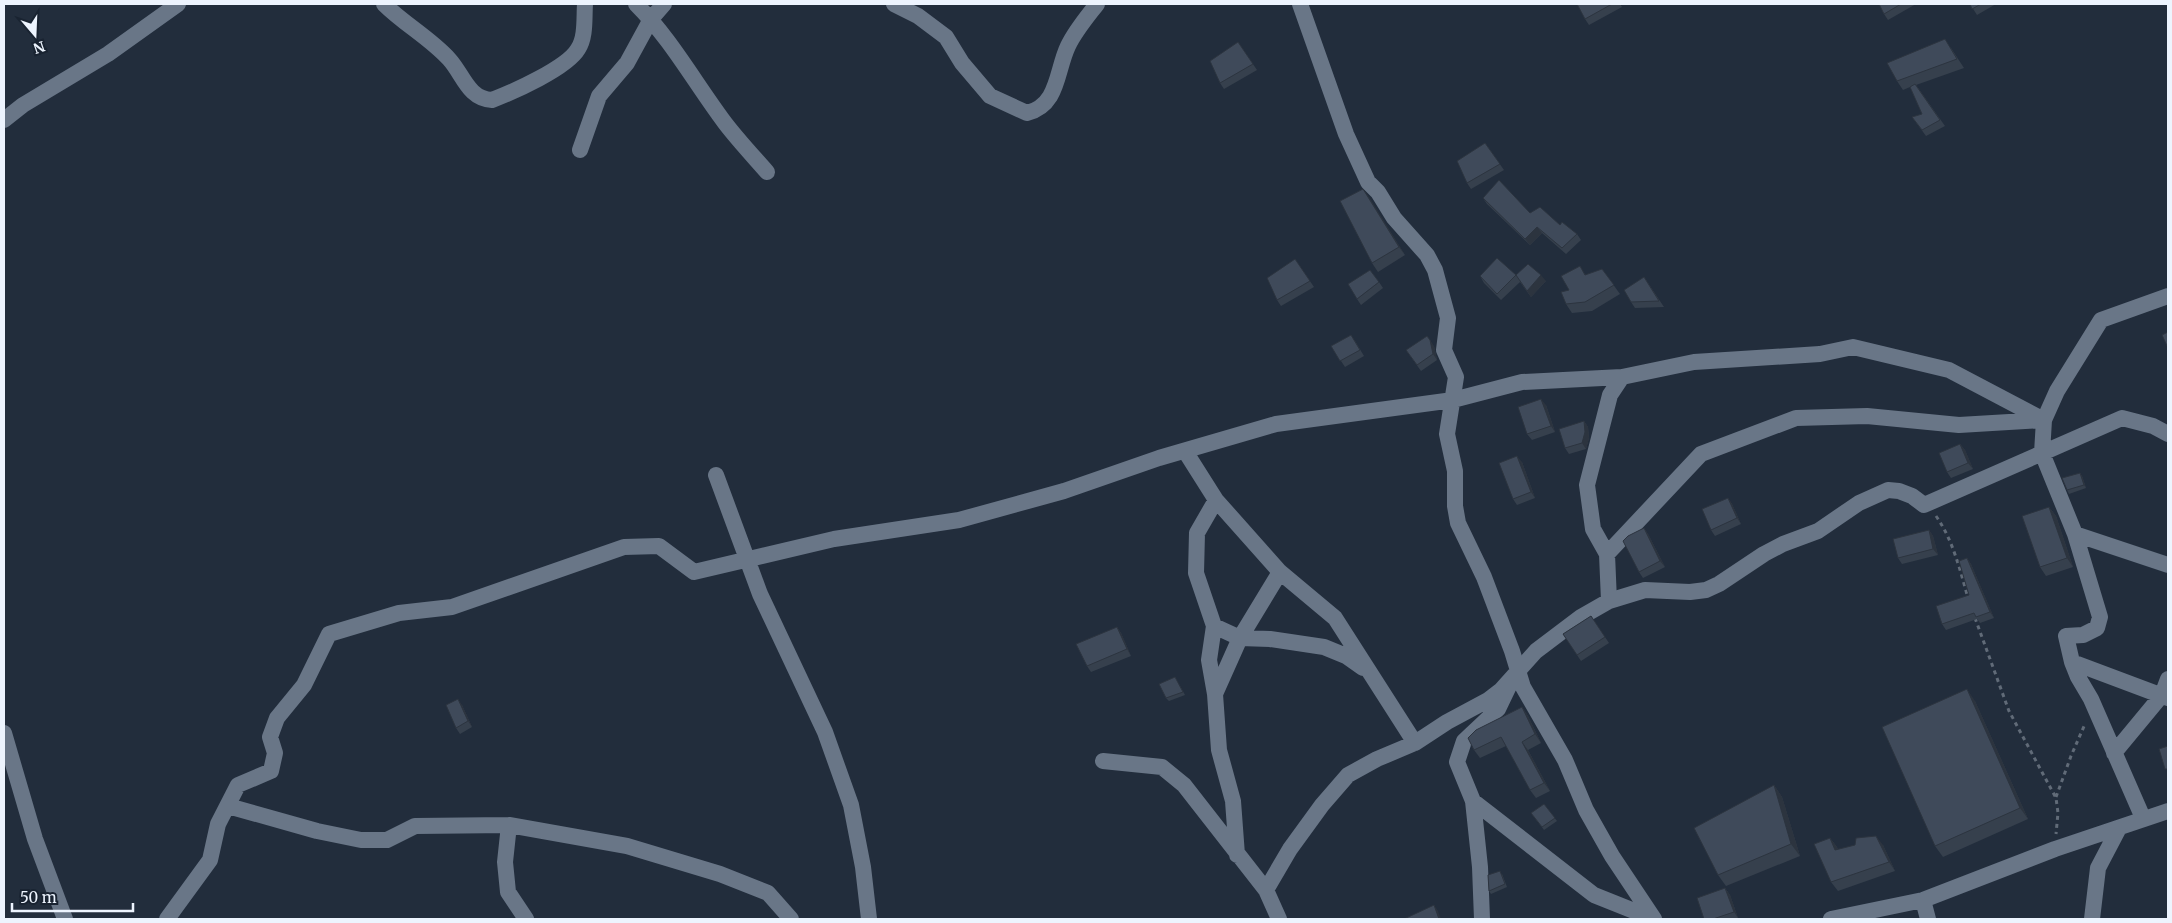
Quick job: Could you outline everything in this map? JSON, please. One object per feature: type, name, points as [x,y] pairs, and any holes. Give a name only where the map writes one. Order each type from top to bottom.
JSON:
[{"type":"street","points":[[4,120],[23,105],[108,54],[178,4]]},
{"type":"street","points":[[384,4],[450,60],[476,96],[492,100],[551,72],[572,57],[579,48],[583,36],[585,4]]},
{"type":"street","points":[[636,4],[651,19],[726,124],[767,172]]},
{"type":"street","points":[[580,150],[599,96],[627,63],[651,19],[664,4]]},
{"type":"street","points":[[894,4],[918,16],[946,37],[962,63],[990,96],[1027,112],[1042,106],[1050,98],[1056,87],[1068,45],[1096,4]]},
{"type":"street","points":[[1300,4],[1346,134],[1368,182],[1378,192],[1394,218],[1427,255],[1435,270],[1448,318],[1444,350],[1456,378],[1447,434],[1455,471],[1455,506],[1458,523],[1484,577],[1512,651],[1522,687],[1565,760],[1586,810],[1612,856],[1654,919]]},
{"type":"street","points":[[2143,818],[2091,699],[2072,662],[2066,636],[2083,635],[2097,628],[2100,617],[2075,534],[2042,453],[2044,420],[2057,391],[2100,320],[2168,296]]},
{"type":"street","points":[[167,919],[210,860],[218,824],[238,785],[271,771],[275,753],[270,737],[277,718],[304,685],[329,634],[399,613],[452,607],[624,547],[659,546],[694,572],[834,539],[959,520],[1064,491],[1185,451],[1276,424],[1453,400],[1522,382],[1622,377],[1694,362],[1820,354],[1853,347],[1949,370],[2044,420]]},
{"type":"street","points":[[1609,601],[1607,554],[1593,529],[1587,485],[1610,395],[1622,377]]},
{"type":"street","points":[[1607,554],[1701,454],[1796,418],[1867,416],[1959,424],[2044,420]]},
{"type":"street","points":[[1266,890],[1290,848],[1322,805],[1348,775],[1377,759],[1415,743],[1446,722],[1488,700],[1501,690],[1516,670],[1558,633],[1609,601],[1645,590],[1690,592],[1706,590],[1719,584],[1764,554],[1818,531],[1860,503],[1888,490],[1899,490],[1912,496],[1924,505],[2122,418],[2153,426],[2168,434]]},
{"type":"street","points":[[1185,451],[1216,500],[1280,572],[1335,618],[1415,743]]},
{"type":"street","points":[[716,475],[760,594],[825,732],[850,805],[863,867],[869,919]]},
{"type":"street","points":[[1216,500],[1197,533],[1196,573],[1214,626],[1209,660],[1215,694],[1219,750],[1232,801],[1237,855]]},
{"type":"street","points":[[2075,534],[2168,565]]},
{"type":"street","points":[[1215,694],[1240,638],[1280,572]]},
{"type":"street","points":[[1214,626],[1240,638],[1270,639],[1324,647],[1346,656],[1369,672]]},
{"type":"street","points":[[2072,662],[2165,696]]},
{"type":"street","points":[[1482,919],[1480,867],[1473,801],[1457,762],[1464,741],[1498,709],[1516,670]]},
{"type":"street","points":[[2114,753],[2165,696],[2168,679]]},
{"type":"street","points":[[4,733],[35,839],[65,919]]},
{"type":"street","points":[[1103,761],[1162,767],[1184,785],[1266,890],[1279,919]]},
{"type":"street","points":[[1473,801],[1594,895],[1654,919]]},
{"type":"street","points":[[228,806],[318,831],[361,840],[387,840],[415,826],[509,824],[627,846],[720,874],[768,894],[791,919]]},
{"type":"street","points":[[1831,919],[1923,900],[2055,849],[2168,810]]},
{"type":"street","points":[[509,824],[505,862],[508,892],[526,919]]},
{"type":"street","points":[[2092,919],[2098,868],[2119,828]]},
{"type":"street","points":[[1923,900],[1928,919]]},
{"type":"path","points":[[1924,505],[1935,514],[1944,527],[1968,599]]},
{"type":"path","points":[[1974,617],[2009,711],[2056,798],[2058,813],[2055,849]]},
{"type":"path","points":[[2056,798],[2086,722],[2091,699]]},
{"type":"building","points":[[1577,4],[1612,4],[1585,19]]},
{"type":"building","points":[[1879,4],[1901,4],[1884,14]]},
{"type":"building","points":[[1970,4],[1981,4],[1972,9]]},
{"type":"building","points":[[1945,39],[1957,59],[1897,81],[1887,63]]},
{"type":"building","points":[[1238,42],[1253,64],[1220,83],[1210,61]]},
{"type":"building","points":[[1915,84],[1940,120],[1922,130],[1912,117],[1922,114],[1910,87]]},
{"type":"building","points":[[1485,143],[1500,164],[1467,183],[1457,161]]},
{"type":"building","points":[[1499,180],[1530,213],[1540,207],[1560,225],[1562,222],[1577,234],[1562,248],[1537,227],[1525,239],[1483,198]]},
{"type":"building","points":[[1363,189],[1399,247],[1372,263],[1340,201]]},
{"type":"building","points":[[1497,258],[1516,275],[1497,294],[1480,276]]},
{"type":"building","points":[[1295,259],[1310,281],[1277,300],[1267,278]]},
{"type":"building","points":[[1528,264],[1541,275],[1527,291],[1516,275]]},
{"type":"building","points":[[1580,266],[1585,275],[1602,269],[1614,285],[1585,302],[1566,304],[1561,292],[1569,290],[1561,276]]},
{"type":"building","points":[[1370,270],[1379,282],[1357,299],[1348,284]]},
{"type":"building","points":[[1644,277],[1659,301],[1631,302],[1624,290]]},
{"type":"building","points":[[2168,332],[2168,348],[2162,335]]},
{"type":"building","points":[[1351,335],[1360,350],[1340,361],[1331,346]]},
{"type":"building","points":[[1427,336],[1430,340],[1433,354],[1417,365],[1406,350]]},
{"type":"building","points":[[1541,399],[1551,426],[1527,434],[1518,407]]},
{"type":"building","points":[[1584,421],[1585,432],[1582,443],[1565,448],[1559,429]]},
{"type":"building","points":[[1960,444],[1968,463],[1947,472],[1939,453]]},
{"type":"building","points":[[1517,456],[1531,492],[1513,499],[1499,463]]},
{"type":"building","points":[[2080,473],[2084,485],[2067,490],[2062,478]]},
{"type":"building","points":[[1728,498],[1737,518],[1711,530],[1702,509]]},
{"type":"building","points":[[2049,507],[2067,558],[2040,567],[2022,516]]},
{"type":"building","points":[[1644,528],[1660,561],[1639,572],[1623,541],[1628,536]]},
{"type":"building","points":[[1929,530],[1933,549],[1898,558],[1893,539]]},
{"type":"building","points":[[1967,558],[1990,612],[1976,617],[1974,613],[1942,624],[1936,606],[1969,595],[1959,561]]},
{"type":"building","points":[[1591,616],[1605,637],[1577,655],[1563,634]]},
{"type":"building","points":[[1117,627],[1127,649],[1087,666],[1076,644]]},
{"type":"building","points":[[1175,677],[1183,692],[1166,698],[1159,684]]},
{"type":"building","points":[[1967,689],[2020,808],[1935,846],[1882,727]]},
{"type":"building","points":[[458,699],[468,721],[456,728],[446,705]]},
{"type":"building","points":[[1522,707],[1535,734],[1522,742],[1544,783],[1530,790],[1501,737],[1474,750],[1468,738],[1476,730]]},
{"type":"building","points":[[2168,746],[2168,769],[2165,769],[2159,749]]},
{"type":"building","points":[[1774,785],[1791,844],[1718,875],[1694,828]]},
{"type":"building","points":[[1544,804],[1555,818],[1542,827],[1531,813]]},
{"type":"building","points":[[1876,836],[1889,862],[1831,882],[1814,844],[1830,838],[1835,850],[1855,845],[1856,838]]},
{"type":"building","points":[[1500,871],[1505,884],[1489,891],[1488,875]]},
{"type":"building","points":[[1725,888],[1734,912],[1713,919],[1704,919],[1697,898]]},
{"type":"building","points":[[1434,905],[1439,919],[1404,919]]}]
